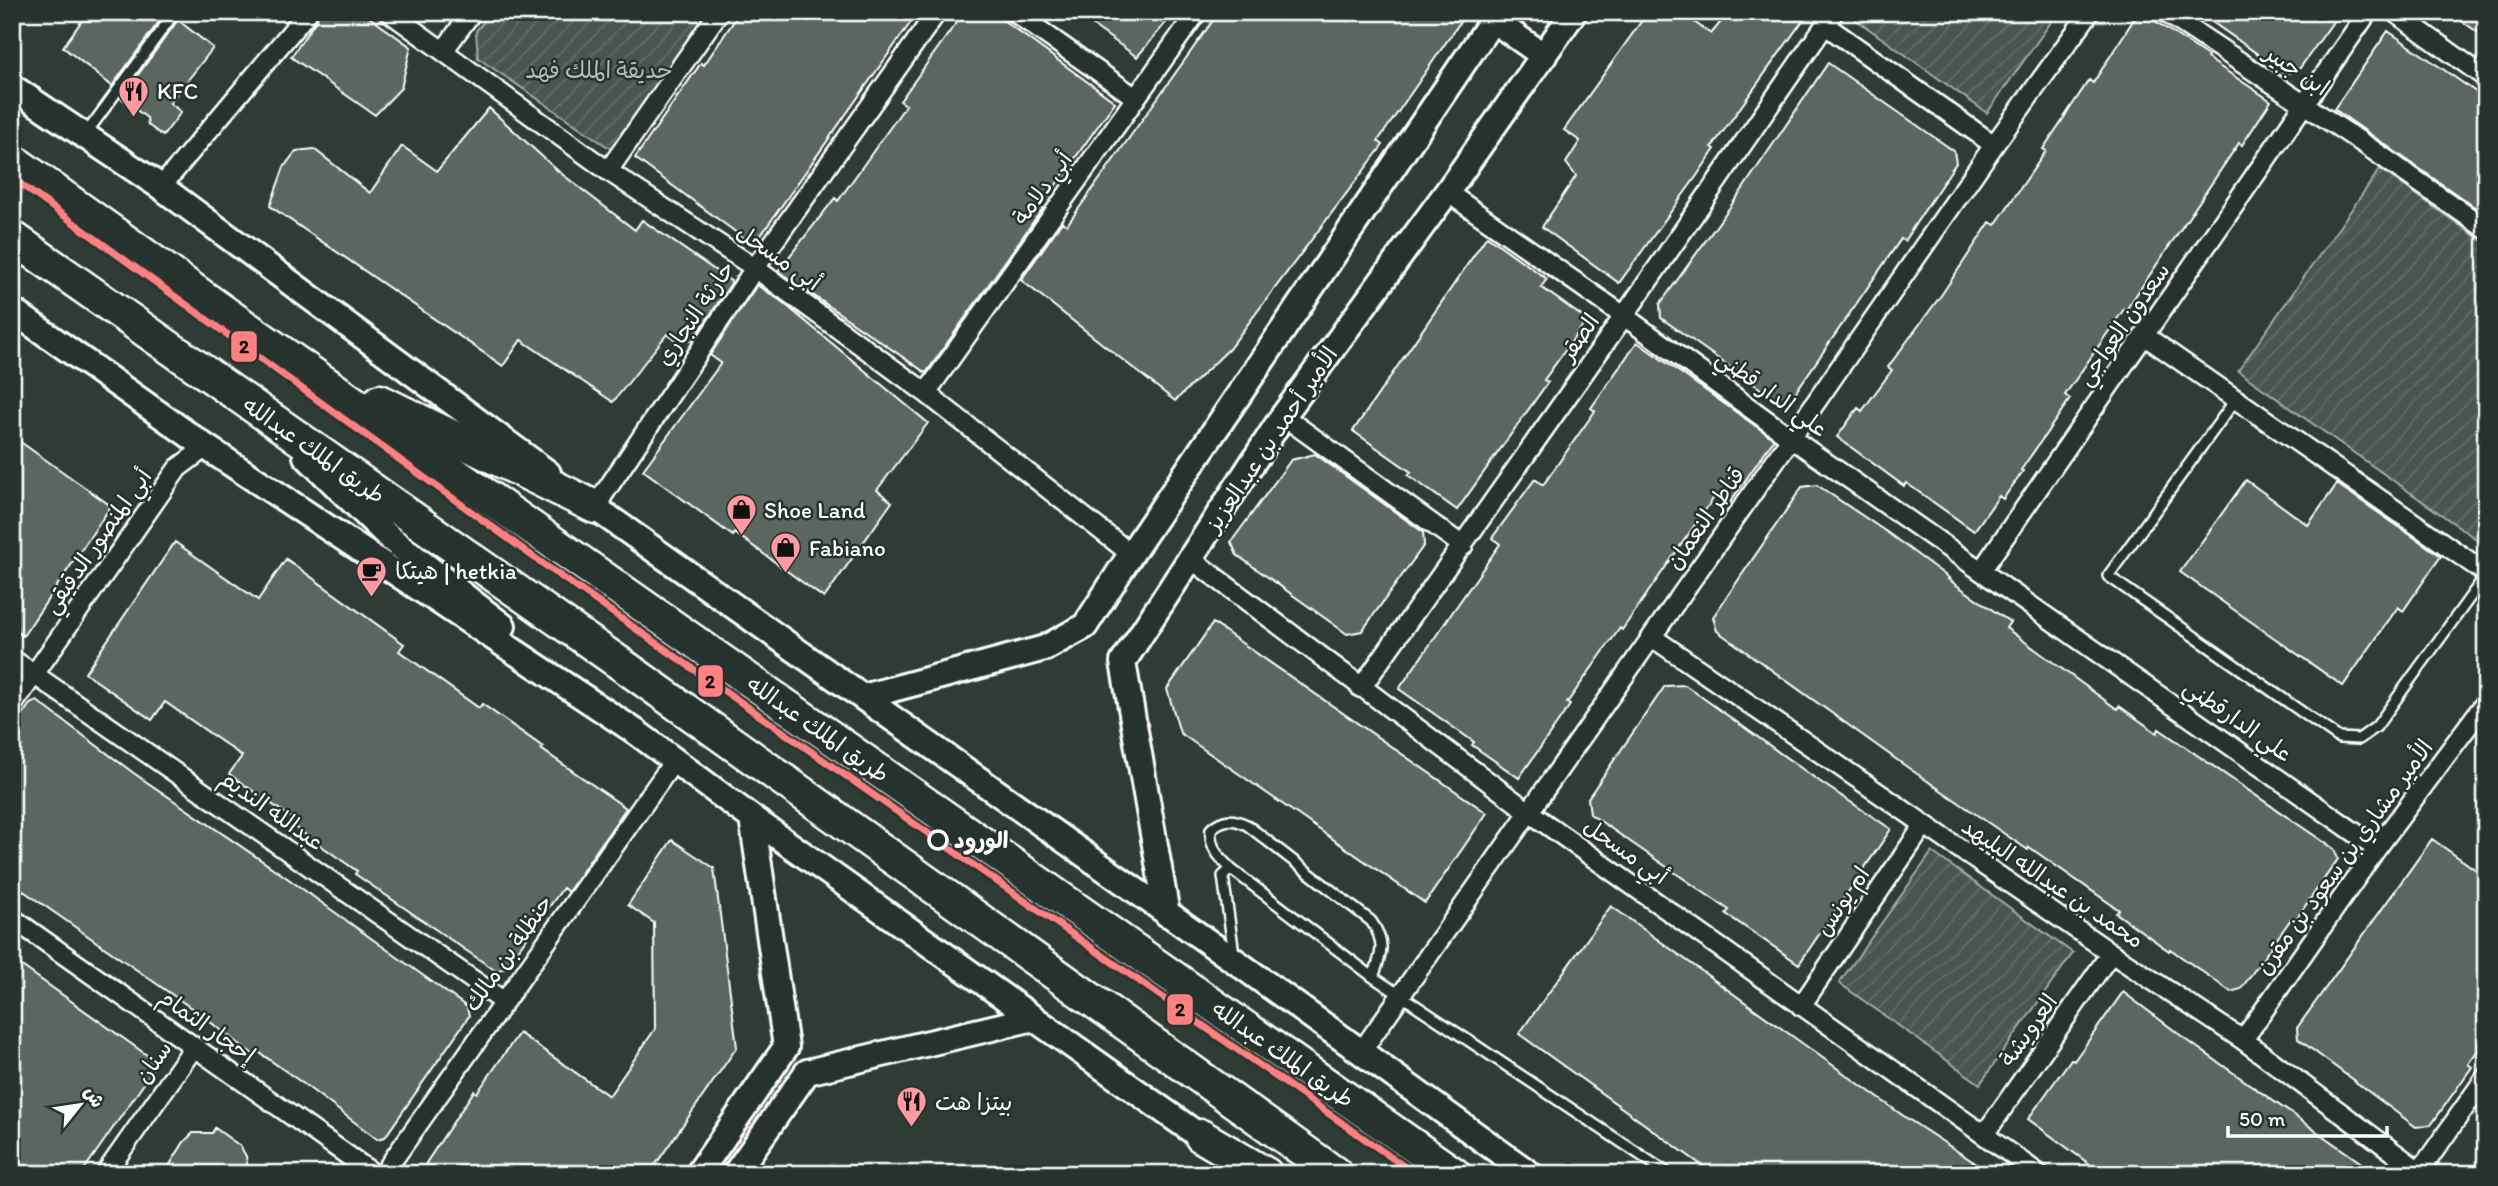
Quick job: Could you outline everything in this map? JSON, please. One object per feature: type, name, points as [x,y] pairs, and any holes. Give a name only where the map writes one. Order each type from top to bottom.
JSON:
[{"type":"highway","name":"طريق الملك عبدالله","points":[[12,160],[227,314],[1454,1174]]},
{"type":"highway","name":"طريق الملك عبدالله","points":[[12,237],[628,669],[1336,1174]]},
{"type":"highway","points":[[227,314],[398,412],[595,508]]},
{"type":"highway","points":[[1201,1136],[1266,1174]]},
{"type":"main road","name":"الأمير أحمد بن عبدالعزيز","points":[[1167,914],[1123,662],[1283,416],[1447,192],[1574,12]]},
{"type":"main road","points":[[863,697],[1045,648],[1085,626],[1495,16],[1544,56]]},
{"type":"main road","points":[[12,87],[161,187],[595,508],[1235,961],[1530,1174]]},
{"type":"main road","points":[[12,310],[206,447],[636,732]]},
{"type":"main road","points":[[265,416],[391,539],[636,732],[752,818],[1252,1174]]},
{"type":"main road","points":[[698,1174],[786,1047],[752,818]]},
{"type":"main road","points":[[736,1173],[807,1072],[1034,1018]]},
{"type":"main road","points":[[1411,1090],[1502,1174]]},
{"type":"street","points":[[161,187],[308,12]]},
{"type":"street","name":"أبي مسحل","points":[[389,12],[608,171],[755,268],[926,393],[1131,554]]},
{"type":"street","points":[[444,50],[472,12]]},
{"type":"street","points":[[608,171],[719,12]]},
{"type":"street","name":"حارثة النجاري","points":[[595,508],[755,268],[937,12]]},
{"type":"street","points":[[1014,12],[1136,99]]},
{"type":"street","name":"أبي دلامة","points":[[926,393],[1197,12]]},
{"type":"street","name":"قناطر النعمان","points":[[1361,1052],[1994,145],[2090,12]]},
{"type":"street","name":"ابن جبير","points":[[2165,12],[2367,146],[2486,229]]},
{"type":"street","name":"سعدون العواجي","points":[[1981,571],[2368,12]]},
{"type":"street","points":[[2394,12],[2486,78]]},
{"type":"street","points":[[1829,19],[1994,145]]},
{"type":"street","name":"الصقر","points":[[1361,688],[1624,316],[1829,19]]},
{"type":"street","name":"علي الدار قطني","points":[[1447,192],[1791,438],[2070,632]]},
{"type":"street","points":[[2145,336],[2486,574]]},
{"type":"street","points":[[1283,416],[1462,546]]},
{"type":"street","name":"أبي المنصور الدقيقي","points":[[12,706],[178,468],[206,447]]},
{"type":"street","name":"أبي مسحل","points":[[1191,559],[1529,812],[2039,1174]]},
{"type":"street","name":"علي الدارقطني","points":[[2070,632],[2377,848]]},
{"type":"street","name":"محمد بن عبدالله البليهد","points":[[1652,637],[2243,1040],[2421,1172]]},
{"type":"street","name":"عبدالله النديم","points":[[12,659],[503,1001]]},
{"type":"street","name":"الأمير مشاري بن سعود بن مقرن","points":[[2243,1040],[2377,848],[2486,702]]},
{"type":"street","name":"حنظلة بن مالك","points":[[383,1174],[674,761]]},
{"type":"street","name":"ام يونس","points":[[1801,1006],[1924,825]]},
{"type":"street","name":"إحجار الثمام","points":[[12,918],[374,1174]]},
{"type":"street","name":"العرويشة","points":[[1984,1135],[2112,953]]},
{"type":"street","name":"سنان","points":[[105,1174],[194,1047]]},
{"type":"street","points":[[2421,1172],[2486,1077]]},
{"type":"lane","points":[[84,136],[175,12]]},
{"type":"lane","points":[[2236,400],[2108,576],[2339,738],[2359,739],[2376,727],[2486,574]]},
{"type":"lane","points":[[1373,977],[1382,946],[1380,934],[1371,921],[1247,825],[1232,819],[1216,824],[1211,829],[1215,851],[1231,869],[1373,977],[1668,1174]]},
{"type":"lane","points":[[1231,869],[1223,876],[1235,961]]},
{"type":"green space","name":"حديقة الملك فهد","points":[[491,12],[708,12],[614,151],[478,58],[476,31]]},
{"type":"green space","points":[[1860,12],[2058,12],[1987,113],[1855,19]]},
{"type":"green space","points":[[2380,169],[2486,244],[2486,546],[2238,371]]},
{"type":"green space","points":[[1932,852],[2073,953],[1980,1084],[1839,983]]},
{"type":"building","points":[[88,12],[166,12],[112,86],[63,47]]},
{"type":"building","points":[[319,12],[362,12],[411,47],[401,88],[375,115],[291,57]]},
{"type":"building","points":[[740,12],[918,12],[761,235],[745,239],[635,158]]},
{"type":"building","points":[[964,12],[992,12],[1115,102],[926,373],[778,271],[835,198],[838,201],[906,105],[900,101]]},
{"type":"building","points":[[1074,12],[1175,12],[1137,57]]},
{"type":"building","points":[[1219,12],[1339,12],[1348,21],[1354,12],[1467,12],[1378,141],[1383,145],[1229,349],[1175,401],[1021,280],[1062,222],[1067,225]]},
{"type":"building","points":[[1648,12],[1680,12],[1711,34],[1729,12],[1809,12],[1712,147],[1715,149],[1696,177],[1619,283],[1542,227],[1576,176],[1566,163],[1580,141],[1564,130]]},
{"type":"building","points":[[2198,12],[2340,12],[2300,68],[2286,74]]},
{"type":"building","points":[[2449,12],[2486,12],[2486,38]]},
{"type":"building","points":[[2144,14],[2271,101],[2242,145],[2239,143],[2065,395],[2070,399],[2021,470],[2023,471],[2003,499],[1999,496],[1974,531],[1906,483],[1904,486],[1837,437],[1858,408],[1862,411],[1892,370],[1888,367],[1942,294],[1990,222],[1995,225],[2046,151],[2043,149],[2089,80],[2093,83],[2134,19]]},
{"type":"building","points":[[178,20],[213,48],[170,103],[181,112],[163,136],[148,125],[147,118],[121,98]]},
{"type":"building","points":[[2388,31],[2486,99],[2486,215],[2334,109]]},
{"type":"building","points":[[1828,63],[1954,151],[1956,163],[1904,241],[1901,239],[1790,400],[1779,402],[1661,318],[1660,304],[1740,193]]},
{"type":"building","points":[[489,108],[558,171],[635,230],[642,220],[732,282],[692,342],[682,334],[677,341],[667,334],[613,402],[521,340],[503,366],[270,206],[284,167],[296,151],[314,149],[370,193],[402,146],[437,171]]},
{"type":"building","points":[[1487,236],[1547,279],[1541,287],[1587,320],[1544,380],[1548,382],[1457,510],[1408,475],[1411,472],[1353,431]]},
{"type":"building","points":[[757,285],[781,301],[928,423],[877,490],[892,502],[824,598],[643,470],[721,363],[710,355]]},
{"type":"building","points":[[1637,342],[1774,439],[1728,505],[1715,496],[1622,630],[1620,628],[1567,703],[1570,705],[1519,778],[1472,745],[1474,742],[1399,689],[1500,544],[1492,538],[1535,479],[1543,485],[1595,411],[1591,408]]},
{"type":"building","points":[[12,436],[111,506],[23,636],[12,628]]},
{"type":"building","points":[[1315,454],[1423,532],[1424,545],[1362,631],[1347,634],[1237,555],[1231,542],[1291,460]]},
{"type":"building","points":[[2246,480],[2308,525],[2337,484],[2441,556],[2403,611],[2398,607],[2343,686],[2180,572]]},
{"type":"building","points":[[1817,485],[2010,622],[2006,628],[2117,709],[2119,706],[2157,733],[2159,729],[2334,849],[2338,859],[2294,922],[2291,919],[2241,989],[2231,992],[2170,949],[2169,951],[2116,913],[2119,910],[1907,767],[1717,631],[1713,617],[1802,487]]},
{"type":"building","points":[[175,542],[258,600],[286,559],[404,644],[399,651],[479,708],[482,704],[626,808],[568,892],[563,888],[505,968],[496,971],[355,874],[357,871],[290,824],[293,819],[229,774],[242,756],[165,702],[152,720],[85,673]]},
{"type":"building","points":[[1213,623],[1487,813],[1425,903],[1180,733],[1167,689]]},
{"type":"building","points":[[1685,685],[1891,829],[1799,964],[1726,914],[1729,910],[1590,814],[1588,798],[1665,686]]},
{"type":"building","points":[[37,701],[135,774],[283,875],[467,1007],[469,1016],[385,1137],[377,1139],[257,1051],[254,1055],[12,883],[12,729],[30,704]]},
{"type":"building","points":[[2432,839],[2486,877],[2486,1039],[2468,1064],[2472,1067],[2431,1125],[2416,1127],[2298,1039],[2297,1028]]},
{"type":"building","points":[[672,840],[714,868],[737,1047],[649,1174],[429,1174],[426,1163],[474,1091],[477,1093],[519,1033],[609,1096],[655,1029],[654,923],[628,905]]},
{"type":"building","points":[[1611,906],[1905,1117],[1992,1174],[1714,1174],[1519,1034]]},
{"type":"building","points":[[12,959],[151,1058],[152,1072],[81,1174],[12,1174]]},
{"type":"building","points":[[2123,992],[2377,1174],[2103,1174],[2028,1119]]},
{"type":"building","points":[[215,1128],[240,1146],[246,1156],[248,1170],[241,1174],[164,1174],[184,1142],[193,1133],[212,1133]]},
{"type":"transit line","name":"2","points":[[12,178],[546,566],[1415,1174]]},
{"type":"place","name":"KFC","points":[[134,118]]},
{"type":"place","name":"Shoe Land","points":[[741,537]]},
{"type":"place","name":"Fabiano","points":[[786,575]]},
{"type":"place","name":"هيتكا | hetkia","points":[[372,598]]},
{"type":"place","name":"الورود","points":[[938,840]]},
{"type":"place","name":"بيتزا هت","points":[[912,1129]]}]
